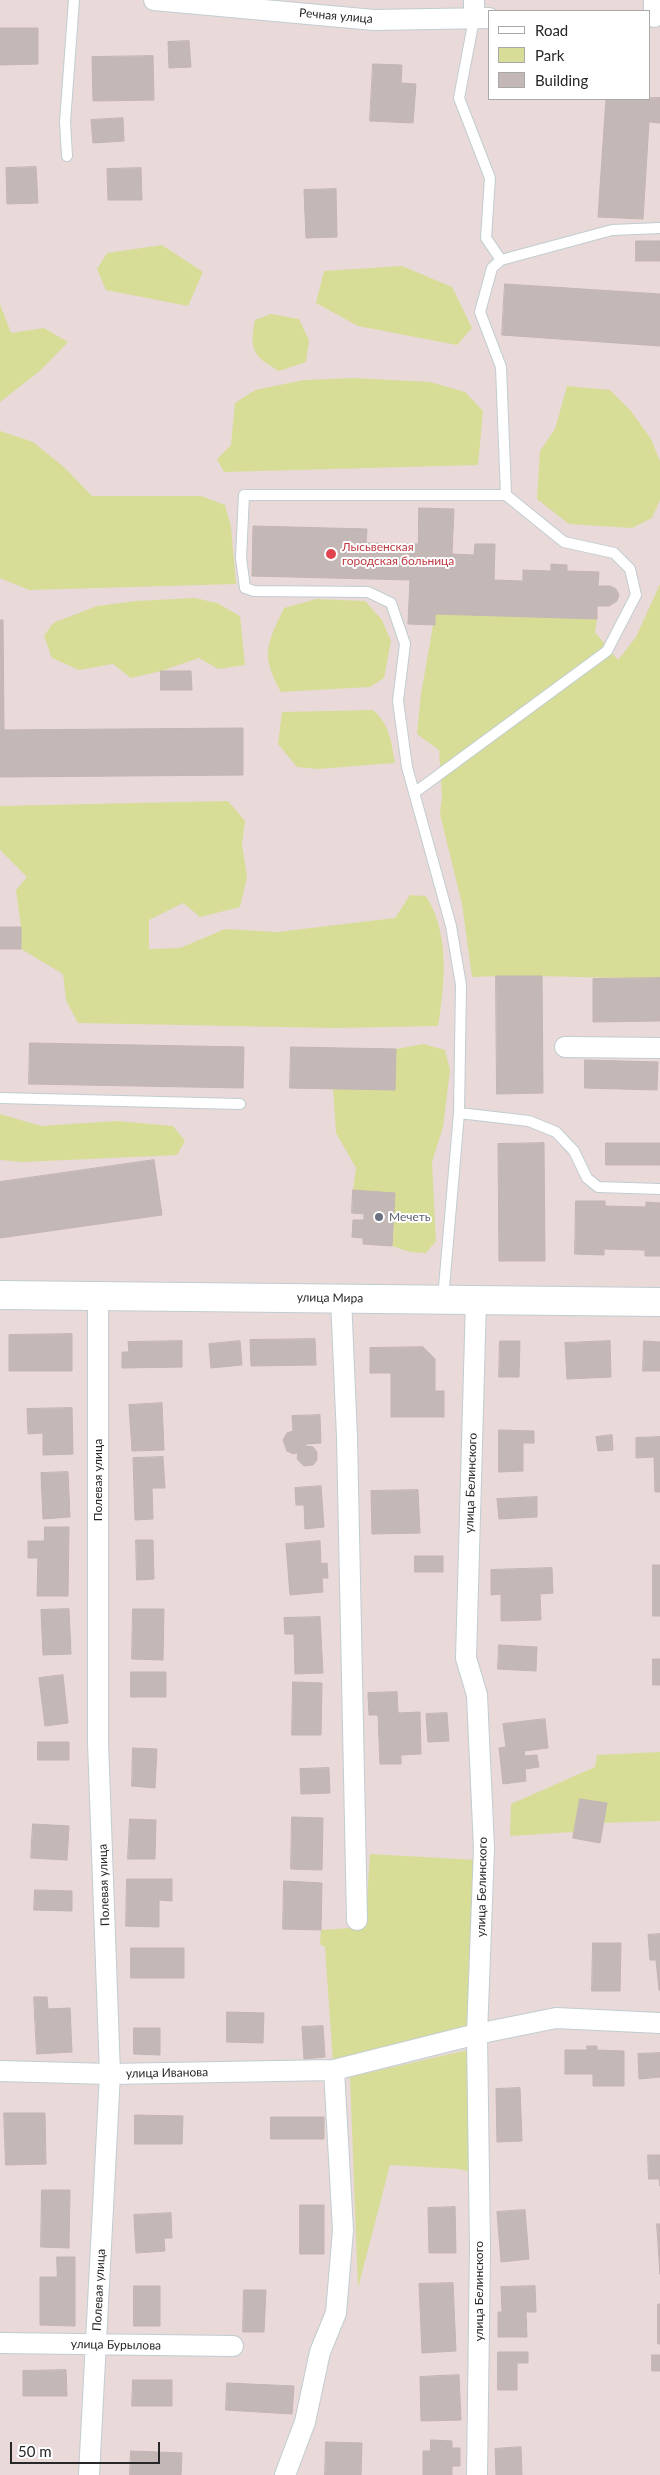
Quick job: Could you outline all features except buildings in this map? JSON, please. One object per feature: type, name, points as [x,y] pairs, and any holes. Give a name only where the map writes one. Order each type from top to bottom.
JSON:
[{"type":"street","name":"Речная улица","points":[[154,0],[270,5],[374,20],[479,12]]},
{"type":"street","points":[[565,1047],[660,1048]]},
{"type":"street","name":"улица Мира","points":[[0,1295],[660,1302]]},
{"type":"street","name":"Полевая улица","points":[[89,2475],[110,2074],[98,1742],[98,1295]]},
{"type":"street","points":[[340,1298],[347,1437],[357,1920]]},
{"type":"street","name":"улица Белинского","points":[[476,1300],[466,1658],[477,1695],[484,1848],[477,2034],[480,2248],[477,2475]]},
{"type":"street","name":"улица Иванова","points":[[0,2071],[110,2074],[334,2070],[477,2034],[556,2018],[660,2023]]},
{"type":"street","points":[[285,2475],[305,2422],[320,2352],[336,2314],[343,2230],[334,2070]]},
{"type":"street","name":"улица Бурылова","points":[[0,2344],[233,2346]]},
{"type":"lane","points":[[67,156],[65,122],[74,0]]},
{"type":"lane","points":[[479,12],[459,98],[490,178],[486,238],[501,260]]},
{"type":"lane","points":[[506,496],[501,367],[480,312],[492,268],[501,260],[612,230],[660,228]]},
{"type":"lane","points":[[414,793],[607,652],[636,594],[630,569],[614,553],[564,542],[506,496],[244,495],[240,558],[245,588],[254,591],[368,592],[391,603],[405,644],[398,701],[407,767],[414,793],[451,926],[461,985],[458,1113],[443,1300]]},
{"type":"lane","points":[[0,1098],[240,1104]]},
{"type":"lane","points":[[458,1113],[529,1120],[556,1132],[574,1151],[587,1178],[598,1187],[660,1189]]},
{"type":"green space","points":[[162,245],[203,272],[188,306],[106,290],[97,269],[107,253]]},
{"type":"green space","points":[[402,266],[452,287],[472,328],[457,345],[358,326],[316,303],[324,271]]},
{"type":"green space","points":[[0,304],[11,333],[44,328],[68,342],[41,370],[0,402]]},
{"type":"green space","points":[[271,314],[299,319],[309,340],[306,362],[279,371],[258,356],[253,345],[255,320]]},
{"type":"green space","points":[[354,378],[430,382],[465,392],[483,411],[478,465],[224,472],[217,459],[231,445],[235,403],[255,390],[304,380]]},
{"type":"green space","points":[[567,386],[610,390],[631,411],[651,439],[660,461],[660,500],[652,518],[632,528],[569,524],[537,499],[540,451],[555,429]]},
{"type":"green space","points":[[0,431],[33,442],[65,468],[92,496],[201,496],[225,505],[231,527],[236,584],[29,590],[0,578]]},
{"type":"green space","points":[[660,584],[660,978],[472,977],[462,904],[440,814],[442,797],[439,750],[417,734],[421,694],[435,614],[597,619],[595,632],[618,660],[636,637]]},
{"type":"green space","points":[[195,598],[217,603],[240,616],[245,665],[218,669],[199,658],[161,671],[131,678],[113,664],[79,670],[52,658],[44,636],[53,623],[97,606],[136,601]]},
{"type":"green space","points":[[316,599],[365,601],[382,620],[391,641],[384,678],[370,687],[281,692],[274,679],[268,659],[268,650],[273,631],[284,608]]},
{"type":"green space","points":[[373,710],[386,728],[391,741],[395,763],[318,769],[297,767],[278,744],[282,712]]},
{"type":"green space","points":[[228,801],[245,821],[242,845],[247,877],[240,907],[200,917],[183,903],[149,920],[149,949],[180,948],[225,929],[277,932],[395,918],[410,895],[426,896],[439,926],[444,960],[438,1026],[335,1028],[78,1023],[66,1000],[63,974],[21,949],[21,927],[16,890],[27,877],[0,850],[0,806]]},
{"type":"green space","points":[[424,1044],[445,1050],[450,1070],[443,1127],[432,1162],[436,1241],[426,1253],[410,1252],[392,1246],[395,1193],[353,1190],[356,1168],[336,1133],[333,1089],[395,1090],[396,1049]]},
{"type":"green space","points":[[0,1114],[41,1126],[116,1121],[173,1126],[185,1141],[177,1155],[23,1162],[0,1160]]},
{"type":"green space","points":[[660,1752],[660,1821],[604,1823],[607,1804],[580,1799],[574,1832],[510,1836],[511,1804],[595,1767],[597,1755]]},
{"type":"green space","points":[[370,1854],[476,1860],[468,2028],[333,2063],[325,1947],[320,1944],[321,1930],[365,1927]]},
{"type":"green space","points":[[468,2050],[470,2172],[459,2169],[390,2165],[358,2288],[350,2077]]},
{"type":"place","name":"Лысьвенская городская больница","points":[[331,554]]},
{"type":"place","name":"Мечеть","points":[[379,1217]]}]
